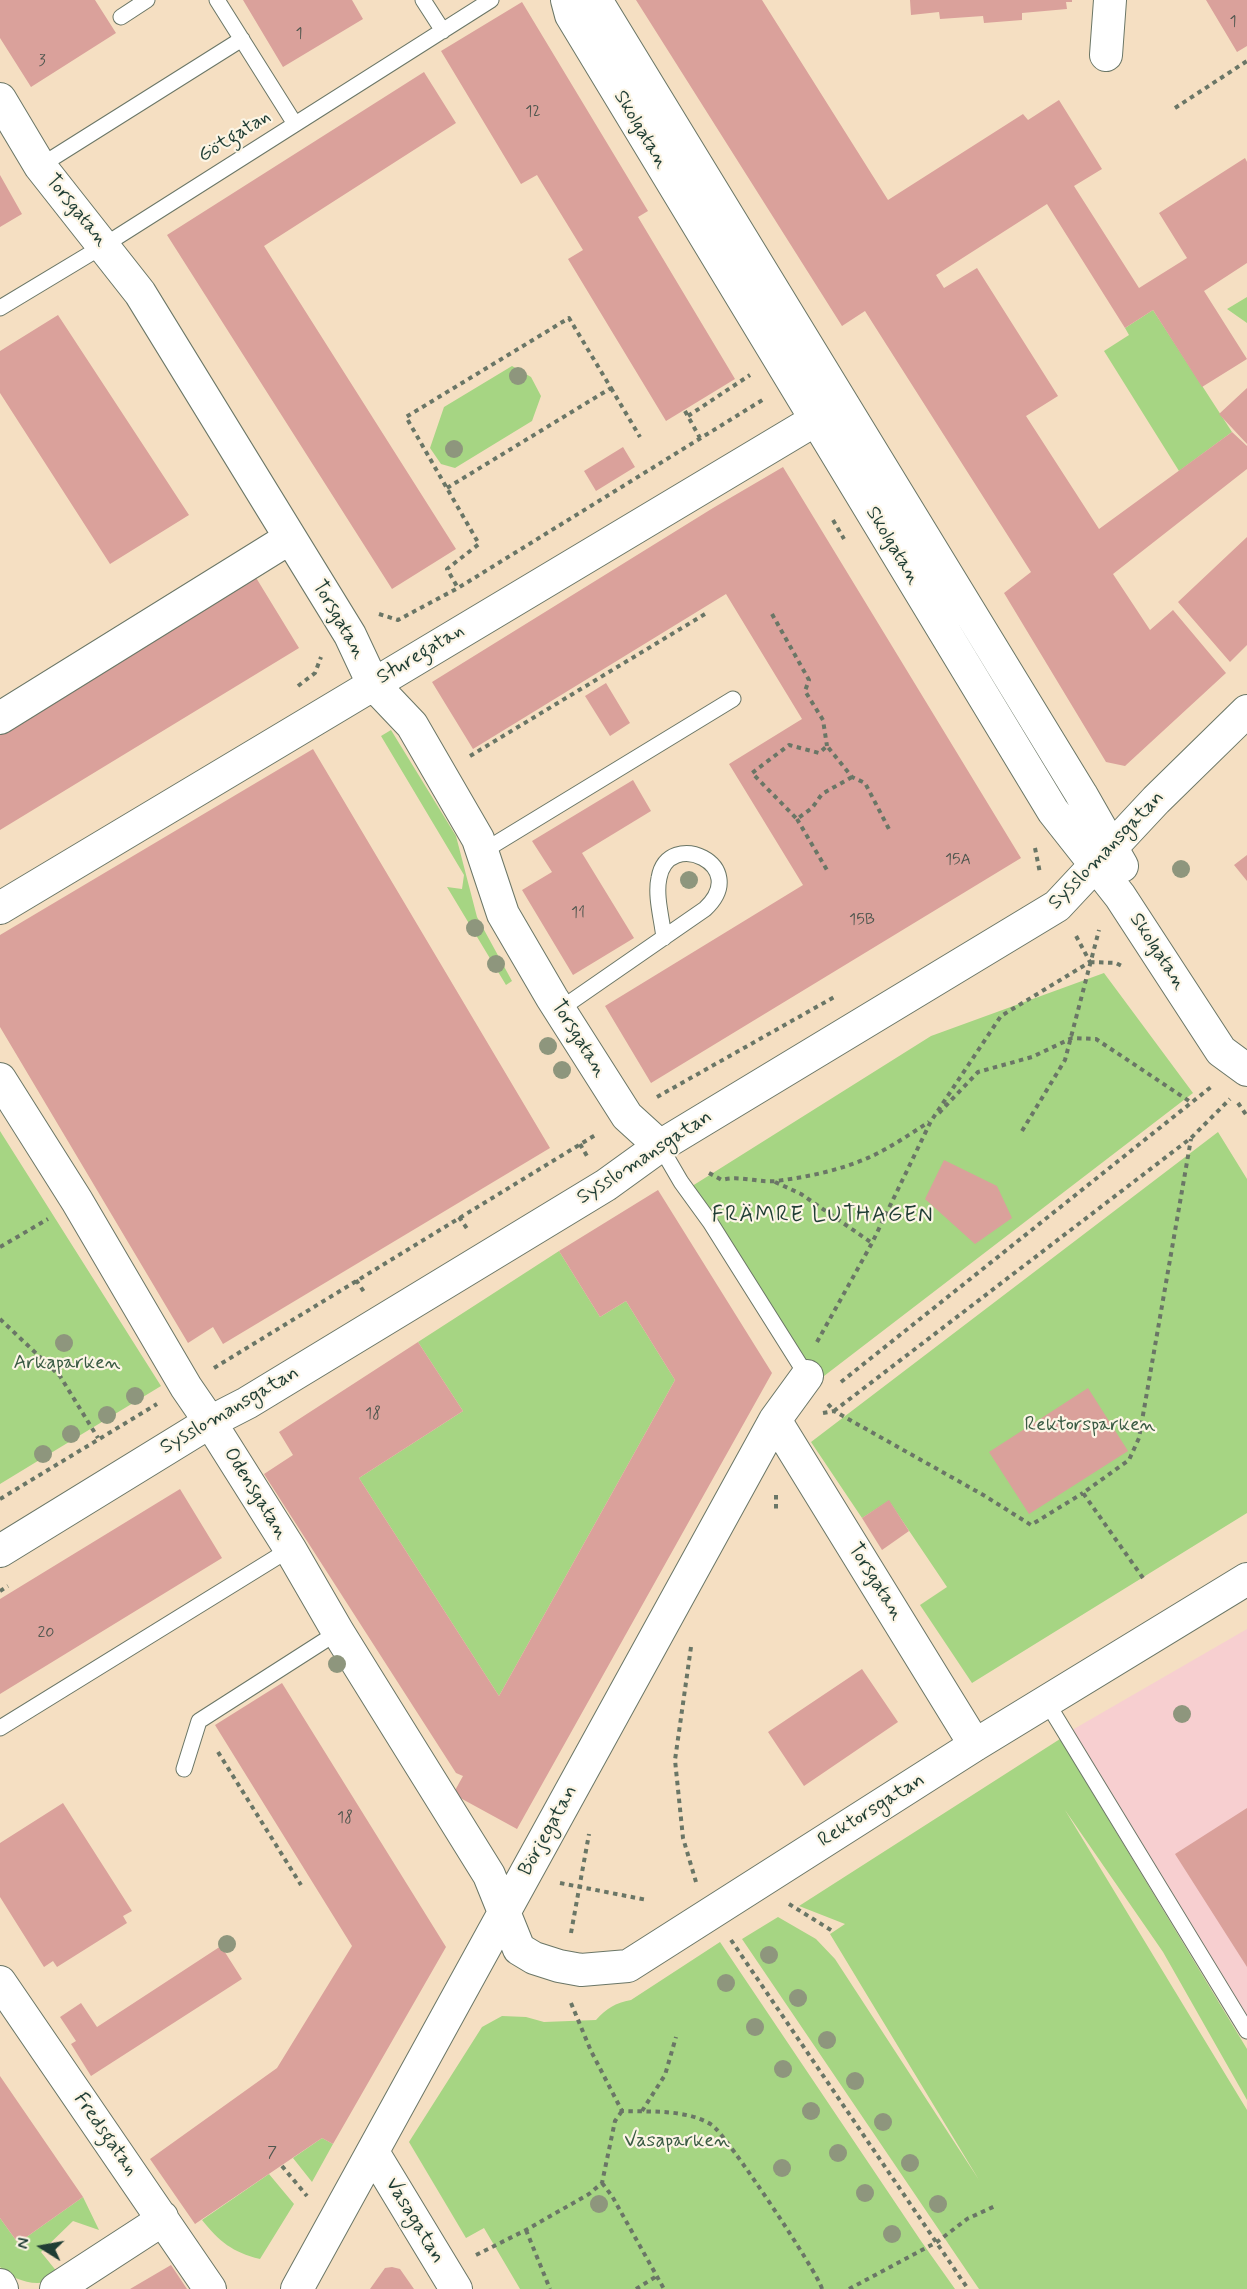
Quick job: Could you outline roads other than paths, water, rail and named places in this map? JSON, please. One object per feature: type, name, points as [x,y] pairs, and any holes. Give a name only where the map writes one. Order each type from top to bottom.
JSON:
[{"type":"street","name":"Skolgatan","points":[[567,0],[571,15],[1053,811],[1132,883],[1244,1046],[1247,1055]]},
{"type":"street","name":"Skolgatan","points":[[596,0],[1075,784],[1120,896],[1240,1083]]},
{"type":"street","points":[[1106,55],[1110,0]]},
{"type":"street","name":"Torsgatan","points":[[2,106],[40,166],[140,292],[350,635],[373,684],[412,725],[478,839],[503,914],[560,1010],[627,1116],[660,1146]]},
{"type":"street","name":"Sturegatan","points":[[0,908],[844,403]]},
{"type":"street","points":[[0,718],[290,538]]},
{"type":"street","name":"Sysslomansgatan","points":[[0,1551],[210,1422],[247,1403],[606,1185],[660,1146],[1058,906],[1156,800],[1247,711]]},
{"type":"street","name":"Odensgatan","points":[[0,1079],[77,1202],[186,1387],[290,1549],[338,1632],[489,1875],[504,1913]]},
{"type":"street","name":"Börjegatan","points":[[297,2289],[775,1419],[807,1376]]},
{"type":"street","name":"Torsgatan","points":[[775,1419],[975,1745]]},
{"type":"street","name":"Rektorsgatan","points":[[504,1913],[519,1948],[534,1958],[581,1970],[628,1966],[975,1745],[1247,1579]]},
{"type":"street","name":"Fredsgatan","points":[[0,1982],[210,2289]]},
{"type":"street","name":"Vasagatan","points":[[374,2152],[450,2280]]},
{"type":"street","points":[[56,2289],[153,2226],[162,2217]]},
{"type":"lane","points":[[121,17],[147,0]]},
{"type":"lane","points":[[217,0],[295,124]]},
{"type":"lane","points":[[423,0],[443,31]]},
{"type":"lane","name":"Götgatan","points":[[0,308],[103,246],[491,0]]},
{"type":"lane","points":[[40,166],[242,39]]},
{"type":"lane","points":[[482,852],[733,699]]},
{"type":"lane","points":[[560,1010],[664,938],[714,901],[719,890],[719,878],[715,867],[706,858],[684,853],[672,858],[663,866],[658,889],[664,938]]},
{"type":"lane","points":[[660,1146],[681,1182],[711,1222],[807,1376]]},
{"type":"lane","points":[[0,1728],[290,1549]]},
{"type":"lane","points":[[184,1769],[199,1721],[338,1632]]},
{"type":"lane","points":[[1046,1701],[1247,2031]]},
{"type":"district","name":"FRÄMRE LUTHAGEN","points":[[823,1216]]},
{"type":"park label","name":"Arkaparken","points":[[67,1364]]},
{"type":"park label","name":"Rektorsparken","points":[[1090,1426]]},
{"type":"park label","name":"Vasaparken","points":[[677,2142]]}]
